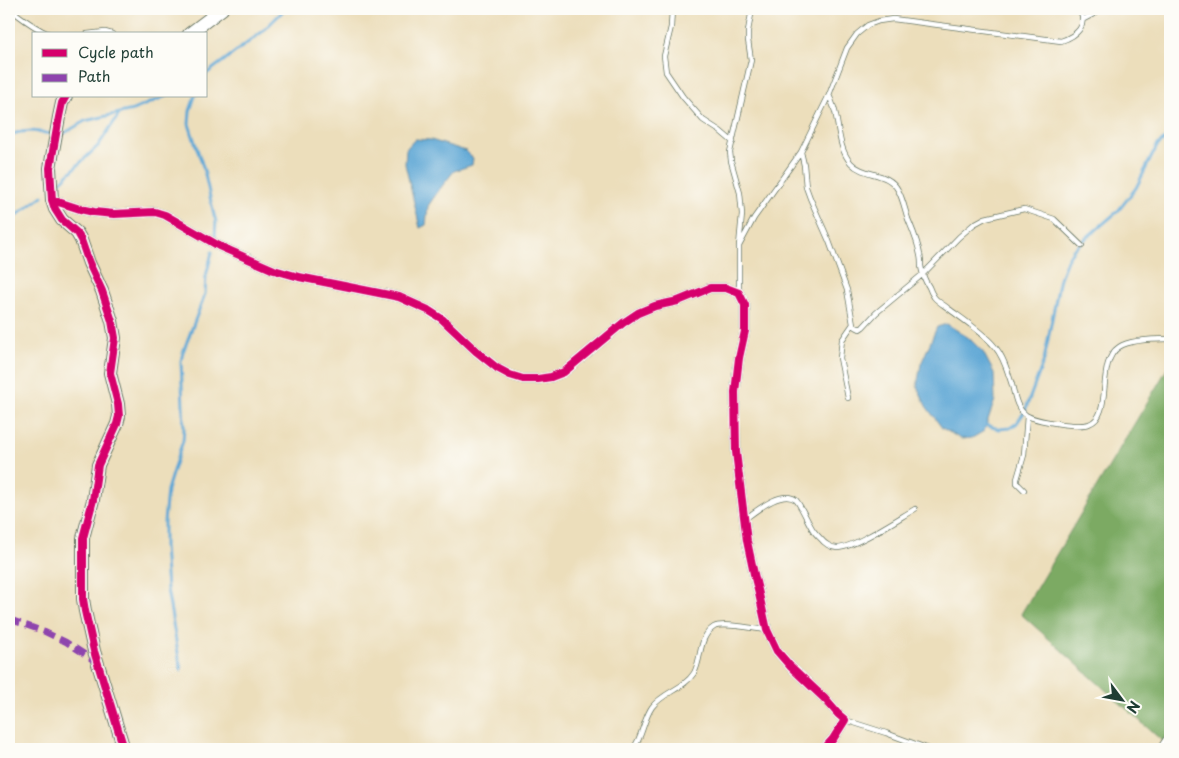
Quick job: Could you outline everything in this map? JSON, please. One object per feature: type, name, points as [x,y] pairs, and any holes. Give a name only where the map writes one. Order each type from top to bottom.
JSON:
[{"type":"street","points":[[192,32],[222,9]]},
{"type":"street","points":[[62,98],[50,168],[52,200],[62,220],[77,233],[81,240],[102,291],[112,320],[115,338],[110,373],[118,404],[118,416],[117,424],[98,465],[93,500],[83,538],[83,599],[94,651],[124,749]]},
{"type":"street","points":[[52,200],[94,212],[114,214],[155,212],[165,215],[220,246],[274,270],[299,277],[398,296],[442,319],[477,352],[498,368],[510,375],[523,379],[551,377],[564,372],[623,323],[638,313],[655,306],[678,301],[710,288],[726,288],[739,293],[745,305],[745,331],[739,358],[735,392],[736,452],[747,542],[767,630],[777,650],[790,666],[826,699],[845,720],[824,749]]},
{"type":"lane","points":[[10,9],[44,32]]},
{"type":"lane","points":[[672,9],[671,27],[664,56],[666,72],[683,97],[703,120],[733,142]]},
{"type":"lane","points":[[739,293],[739,246],[742,214],[738,182],[730,152],[751,60],[748,31],[752,9]]},
{"type":"lane","points":[[739,246],[754,218],[800,152],[830,95],[847,48],[857,34],[868,25],[879,20],[893,19],[1061,41],[1072,37],[1080,30],[1082,20],[1078,9]]},
{"type":"lane","points":[[1082,20],[1103,9]]},
{"type":"lane","points":[[830,95],[844,151],[850,162],[860,169],[893,182],[899,191],[917,242],[923,274],[934,297],[996,348],[1002,358],[1017,404],[1020,410],[1027,416],[1036,420],[1051,422],[1089,424],[1096,419],[1101,409],[1107,364],[1113,352],[1119,346],[1125,344],[1152,339],[1170,339]]},
{"type":"lane","points":[[800,152],[804,165],[806,187],[847,290],[856,327],[863,327],[876,313],[923,274],[959,237],[974,224],[985,218],[1024,209],[1054,218],[1082,246]]},
{"type":"lane","points":[[848,398],[840,358],[842,340],[854,324]]},
{"type":"lane","points":[[1024,490],[1017,483],[1017,479],[1024,455],[1027,416]]},
{"type":"lane","points":[[745,519],[775,499],[786,497],[796,500],[813,530],[824,543],[835,548],[845,547],[865,538],[916,509]]},
{"type":"lane","points":[[633,749],[641,737],[652,707],[660,699],[686,682],[694,673],[701,647],[707,634],[714,627],[722,625],[767,630]]},
{"type":"lane","points":[[845,720],[929,749]]},
{"type":"lane","points":[[1159,749],[1170,732]]},
{"type":"green space","points":[[1170,364],[1170,748],[1021,614]]},
{"type":"water","points":[[415,139],[431,140],[466,151],[473,158],[472,165],[454,171],[439,190],[428,206],[426,225],[420,228],[405,164],[406,149]]},
{"type":"water","points":[[947,324],[969,338],[983,352],[994,373],[995,400],[984,431],[972,438],[961,439],[942,428],[926,406],[917,386],[921,364],[937,327]]},
{"type":"waterway","points":[[208,72],[262,32],[285,9]]},
{"type":"waterway","points":[[58,134],[63,134],[85,121],[133,110],[161,98]]},
{"type":"waterway","points":[[194,98],[190,111],[189,124],[204,170],[216,221],[215,238]]},
{"type":"waterway","points":[[56,186],[98,146],[120,113]]},
{"type":"waterway","points":[[9,135],[32,131],[52,134]]},
{"type":"waterway","points":[[985,425],[999,429],[1010,428],[1017,423],[1025,411],[1044,360],[1060,278],[1067,260],[1073,250],[1118,211],[1136,188],[1157,146],[1165,139],[1170,138]]},
{"type":"waterway","points":[[9,221],[43,196]]},
{"type":"waterway","points":[[181,670],[167,589],[164,522],[167,490],[183,441],[181,361],[205,294],[206,276],[212,252]]},
{"type":"marked path","points":[[9,619],[66,642],[98,663]]},
{"type":"cycle path","points":[[65,98],[59,117],[50,168],[52,200],[62,220],[77,233],[81,240],[102,291],[112,321],[115,338],[110,373],[119,416],[98,465],[93,500],[83,538],[83,599],[94,651],[124,749]]},
{"type":"cycle path","points":[[52,200],[94,212],[114,214],[155,212],[165,215],[219,246],[274,270],[299,277],[399,297],[428,310],[442,319],[497,368],[523,379],[551,377],[564,372],[623,323],[638,313],[655,306],[678,301],[710,288],[726,288],[739,293],[745,305],[745,331],[739,358],[735,392],[736,452],[747,541],[767,630],[777,651],[845,720],[824,749]]}]
